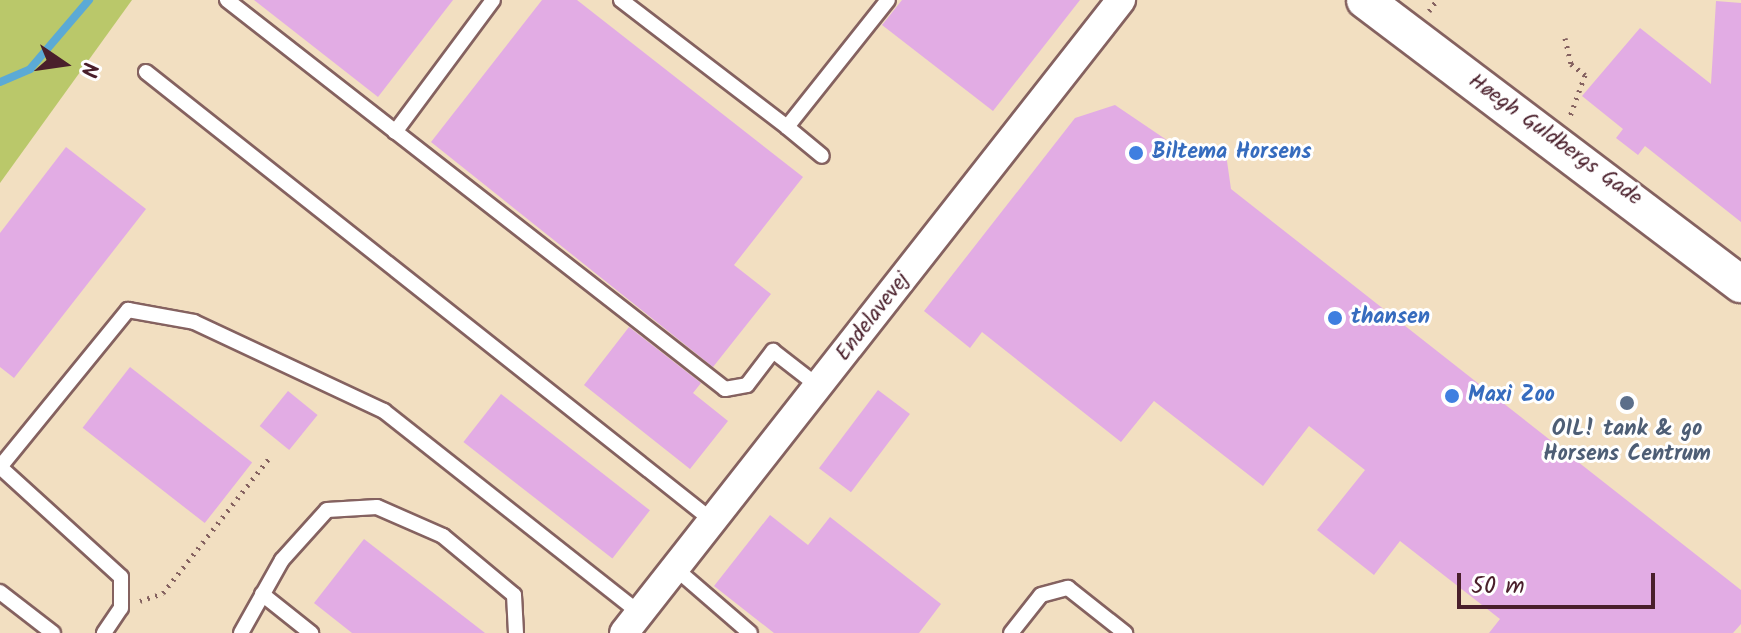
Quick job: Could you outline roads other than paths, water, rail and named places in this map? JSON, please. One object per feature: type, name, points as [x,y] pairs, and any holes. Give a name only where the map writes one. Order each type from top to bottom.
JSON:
[{"type":"street","name":"Endelavevej","points":[[632,623],[1121,0]]},
{"type":"street","name":"Høegh Guldbergs Gade","points":[[1365,0],[1741,284]]},
{"type":"lane","points":[[227,0],[725,389],[747,385],[773,351],[818,386]]},
{"type":"lane","points":[[395,132],[493,0]]},
{"type":"lane","points":[[621,0],[822,156]]},
{"type":"lane","points":[[787,127],[888,0]]},
{"type":"lane","points":[[146,72],[713,521]]},
{"type":"lane","points":[[104,633],[121,608],[121,577],[0,468],[128,310],[194,322],[384,411],[632,623]]},
{"type":"lane","points":[[241,633],[262,594],[327,510],[377,507],[443,536],[514,595],[516,633]]},
{"type":"lane","points":[[675,568],[750,633]]},
{"type":"lane","points":[[1011,633],[1041,595],[1068,588],[1125,633]]},
{"type":"lane","points":[[0,592],[53,633]]},
{"type":"lane","points":[[262,594],[311,633]]},
{"type":"waterway","points":[[0,82],[30,69],[89,0]]},
{"type":"place","name":"Biltema Horsens","points":[[1136,153]]},
{"type":"place","name":"thansen","points":[[1335,318]]},
{"type":"place","name":"Maxi Zoo","points":[[1452,396]]},
{"type":"place","name":"OIL! tank & go Horsens Centrum","points":[[1627,403]]}]
